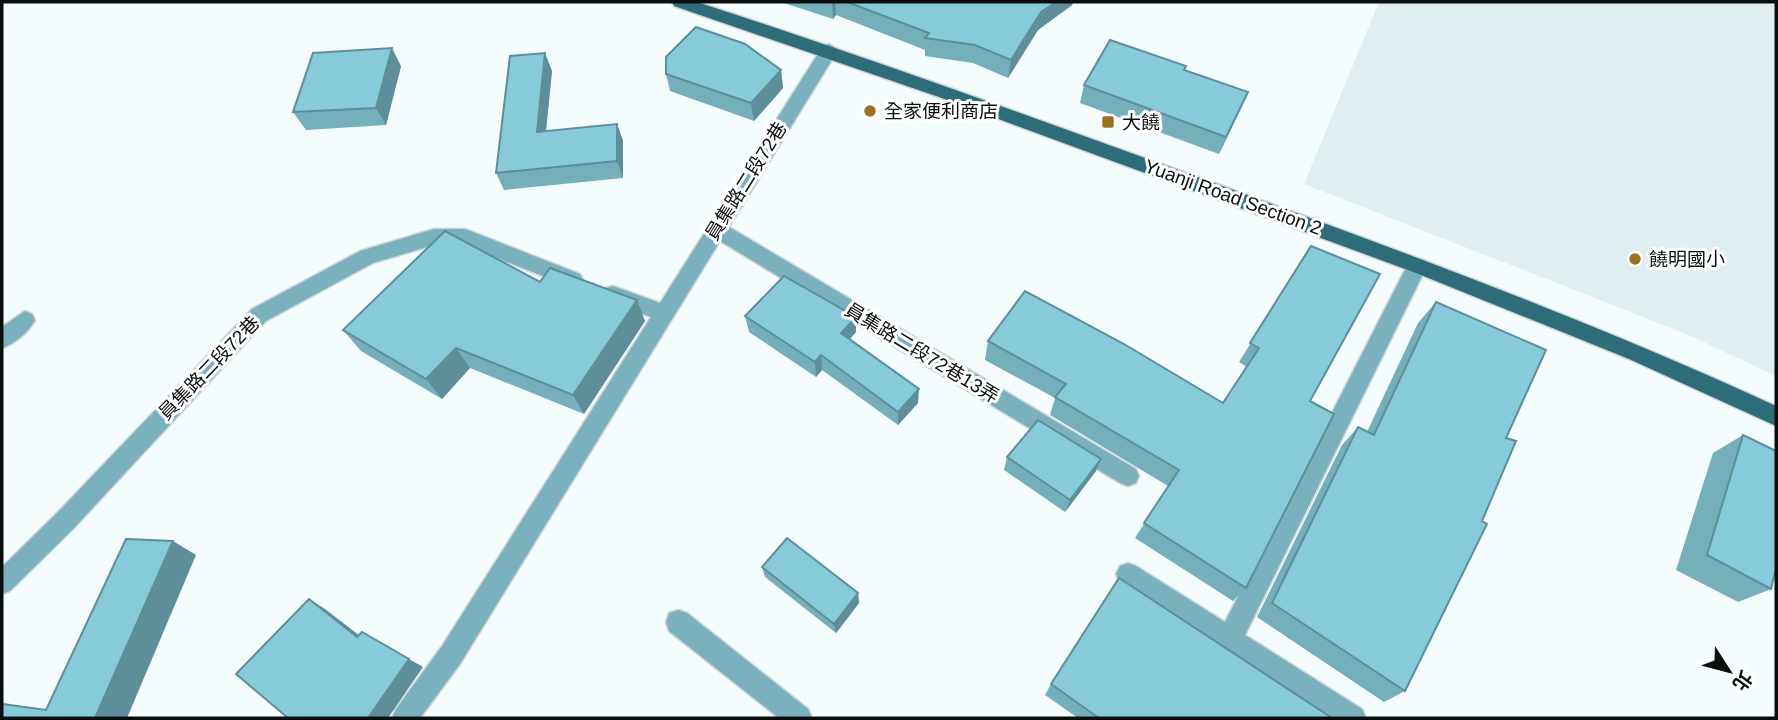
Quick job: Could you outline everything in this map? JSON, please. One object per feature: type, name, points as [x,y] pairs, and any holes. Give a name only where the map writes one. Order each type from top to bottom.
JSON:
[{"type":"main road","name":"Yuanji Road Section 2","points":[[680,2],[829,50],[1417,266],[1678,369],[1776,416]]},
{"type":"lane","name":"員集路二段72巷","points":[[405,718],[451,655],[829,50]]},
{"type":"lane","name":"員集路二段72巷13弄","points":[[716,229],[1128,476]]},
{"type":"lane","name":"員集路二段72巷","points":[[2,583],[65,521],[259,315],[367,257],[434,237],[465,237],[664,313]]},
{"type":"lane","points":[[1230,639],[1417,266]]},
{"type":"lane","points":[[2,339],[25,320]]},
{"type":"lane","points":[[1128,574],[1353,718]]},
{"type":"lane","points":[[678,622],[799,718]]},
{"type":"shaded area","name":"饒明國小","points":[[1379,2],[1776,2],[1776,376],[1684,333],[1304,184]]},
{"type":"building","points":[[847,2],[1056,2],[1041,12],[1011,60],[975,45],[925,38],[929,33]]},
{"type":"building","points":[[696,27],[745,44],[781,70],[751,103],[666,74],[666,57]]},
{"type":"building","points":[[1110,40],[1186,66],[1184,70],[1248,92],[1226,137],[1084,85]]},
{"type":"building","points":[[392,48],[376,108],[293,112],[313,53]]},
{"type":"building","points":[[545,53],[537,132],[617,124],[617,161],[496,173],[510,56]]},
{"type":"building","points":[[445,231],[540,282],[550,268],[637,300],[573,395],[456,348],[426,379],[343,330]]},
{"type":"building","points":[[1311,246],[1380,274],[1310,401],[1334,414],[1246,588],[1144,523],[1179,470],[1055,397],[1066,384],[988,341],[1025,291],[1124,344],[1223,403],[1259,348],[1250,343]]},
{"type":"building","points":[[784,276],[856,317],[841,333],[919,389],[898,412],[821,355],[815,362],[745,316]]},
{"type":"building","points":[[1436,302],[1546,350],[1506,438],[1516,441],[1482,521],[1487,524],[1405,691],[1272,603],[1358,427],[1374,435]]},
{"type":"building","points":[[1038,420],[1101,459],[1070,500],[1007,457]]},
{"type":"building","points":[[1743,435],[1776,451],[1776,568],[1771,589],[1707,555]]},
{"type":"building","points":[[787,538],[858,593],[834,624],[762,567]]},
{"type":"building","points":[[126,539],[173,541],[95,718],[2,718],[2,704],[46,710]]},
{"type":"building","points":[[1119,578],[1332,718],[1099,718],[1051,684]]},
{"type":"building","points":[[309,599],[357,637],[362,632],[409,659],[368,718],[288,718],[236,674]]},
{"type":"place","name":"全家便利商店","points":[[870,111]]},
{"type":"place","name":"大饒","points":[[1108,122]]},
{"type":"place","name":"饒明國小","points":[[1635,259]]}]
